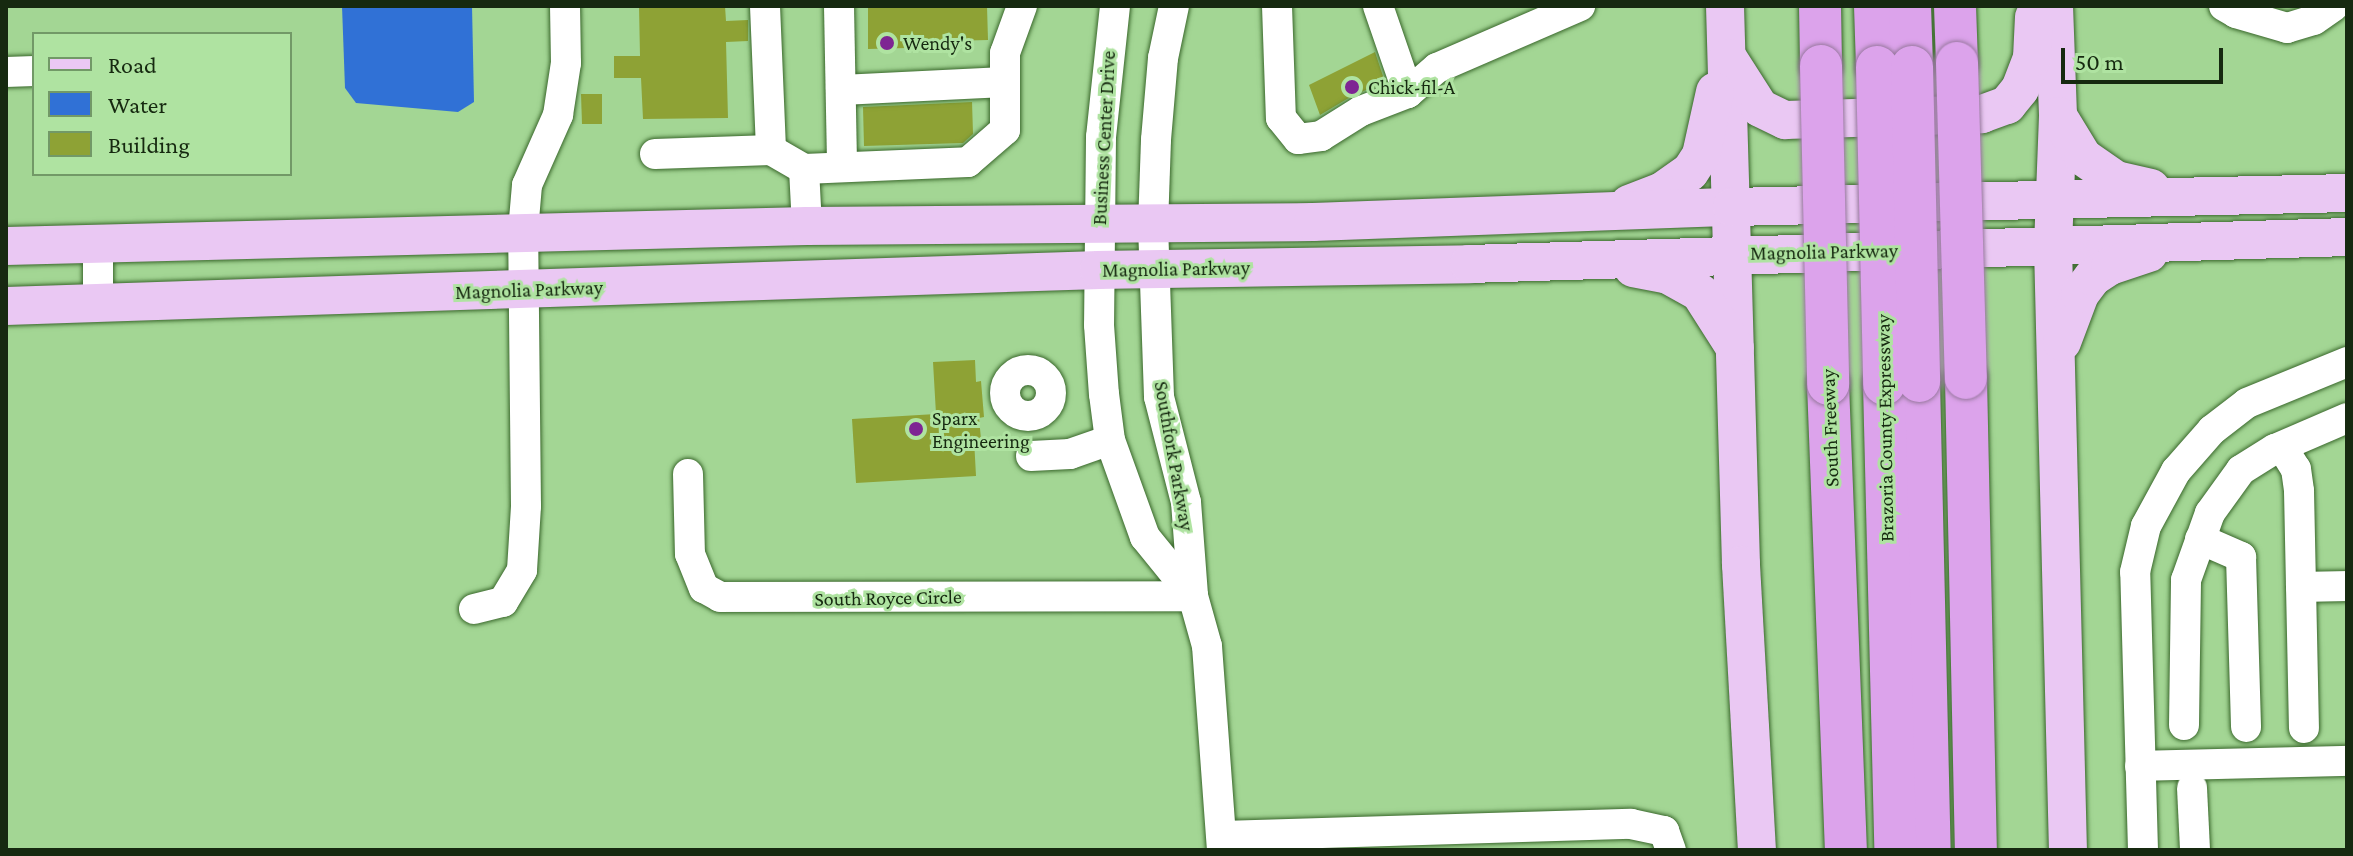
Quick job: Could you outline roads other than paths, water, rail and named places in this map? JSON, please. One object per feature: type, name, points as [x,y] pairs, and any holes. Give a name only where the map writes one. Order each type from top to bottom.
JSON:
[{"type":"highway","name":"South Freeway","points":[[1820,6],[1828,384],[1846,850]]},
{"type":"highway","name":"Brazoria County Expressway","points":[[1875,6],[1894,67],[1902,383],[1930,850]]},
{"type":"highway","name":"Brazoria County Expressway","points":[[1894,67],[1910,6]]},
{"type":"highway","points":[[1955,6],[1976,850]]},
{"type":"highway","name":"Brazoria County Expressway","points":[[1895,850],[1902,383]]},
{"type":"main road","points":[[1725,6],[1742,580],[1757,850]]},
{"type":"main road","points":[[1726,56],[1760,108],[1785,120],[1982,114],[2007,105],[2020,89],[2032,58],[2035,6]]},
{"type":"main road","points":[[2054,6],[2058,116],[2053,247],[2068,850]]},
{"type":"main road","points":[[1611,211],[1661,192],[1690,172],[1701,155],[1707,121],[1726,56]]},
{"type":"main road","points":[[2058,116],[2083,157],[2116,180],[2185,196]]},
{"type":"main road","points":[[6,246],[523,231],[1153,225],[2053,198],[2347,193]]},
{"type":"main road","name":"Magnolia Parkway","points":[[6,306],[1099,270],[2347,237]]},
{"type":"main road","points":[[2055,360],[2080,294],[2093,277],[2123,261],[2187,243]]},
{"type":"main road","points":[[1595,259],[1668,275],[1700,293],[1735,348]]},
{"type":"street","points":[[474,609],[503,602],[522,570],[526,506],[523,231],[527,185],[558,115],[566,63],[565,6]]},
{"type":"street","points":[[765,6],[771,150]]},
{"type":"street","points":[[839,6],[842,167]]},
{"type":"street","points":[[655,154],[771,150],[804,169],[968,162],[1005,130],[1005,53],[1022,6]]},
{"type":"street","name":"Business Center Drive","points":[[1099,270],[1101,137],[1115,6]]},
{"type":"street","points":[[1154,269],[1153,225],[1163,58],[1174,6]]},
{"type":"street","points":[[1277,6],[1281,118],[1298,139],[1321,136],[1361,111],[1408,93],[1437,68],[1580,6]]},
{"type":"street","points":[[1378,6],[1408,93]]},
{"type":"street","points":[[2224,6],[2236,13],[2287,28],[2314,20],[2334,6]]},
{"type":"street","points":[[6,72],[32,71]]},
{"type":"street","points":[[841,90],[1005,82]]},
{"type":"street","points":[[804,169],[807,226]]},
{"type":"street","points":[[98,243],[98,303]]},
{"type":"street","name":"Southfork Parkway","points":[[1154,269],[1159,397],[1186,502],[1193,596],[1207,646],[1222,843]]},
{"type":"street","name":"Southfork Parkway","points":[[1099,270],[1099,325],[1110,440],[1145,537],[1193,596]]},
{"type":"street","points":[[2143,850],[2135,572],[2146,526],[2176,471],[2212,430],[2247,403],[2347,362]]},
{"type":"street","points":[[2184,725],[2186,580],[2210,513],[2241,470],[2282,447],[2347,418]]},
{"type":"street","points":[[1031,456],[1070,454],[1110,440]]},
{"type":"street","points":[[2282,447],[2296,469],[2304,728]]},
{"type":"street","name":"South Royce Circle","points":[[688,474],[690,554],[704,588],[720,597],[1193,596]]},
{"type":"street","points":[[2200,539],[2241,557],[2246,727]]},
{"type":"street","points":[[2301,587],[2347,586]]},
{"type":"street","points":[[2140,766],[2347,761]]},
{"type":"street","points":[[2192,788],[2195,850]]},
{"type":"street","points":[[1222,843],[1307,842],[1631,824],[1664,831],[1671,850]]},
{"type":"water","points":[[342,6],[472,6],[474,102],[458,112],[356,103],[345,88]]},
{"type":"place","name":"Wendy's","points":[[887,43]]},
{"type":"place","name":"Chick-fil-A","points":[[1352,87]]},
{"type":"place","name":"Sparx Engineering","points":[[916,429]]}]
